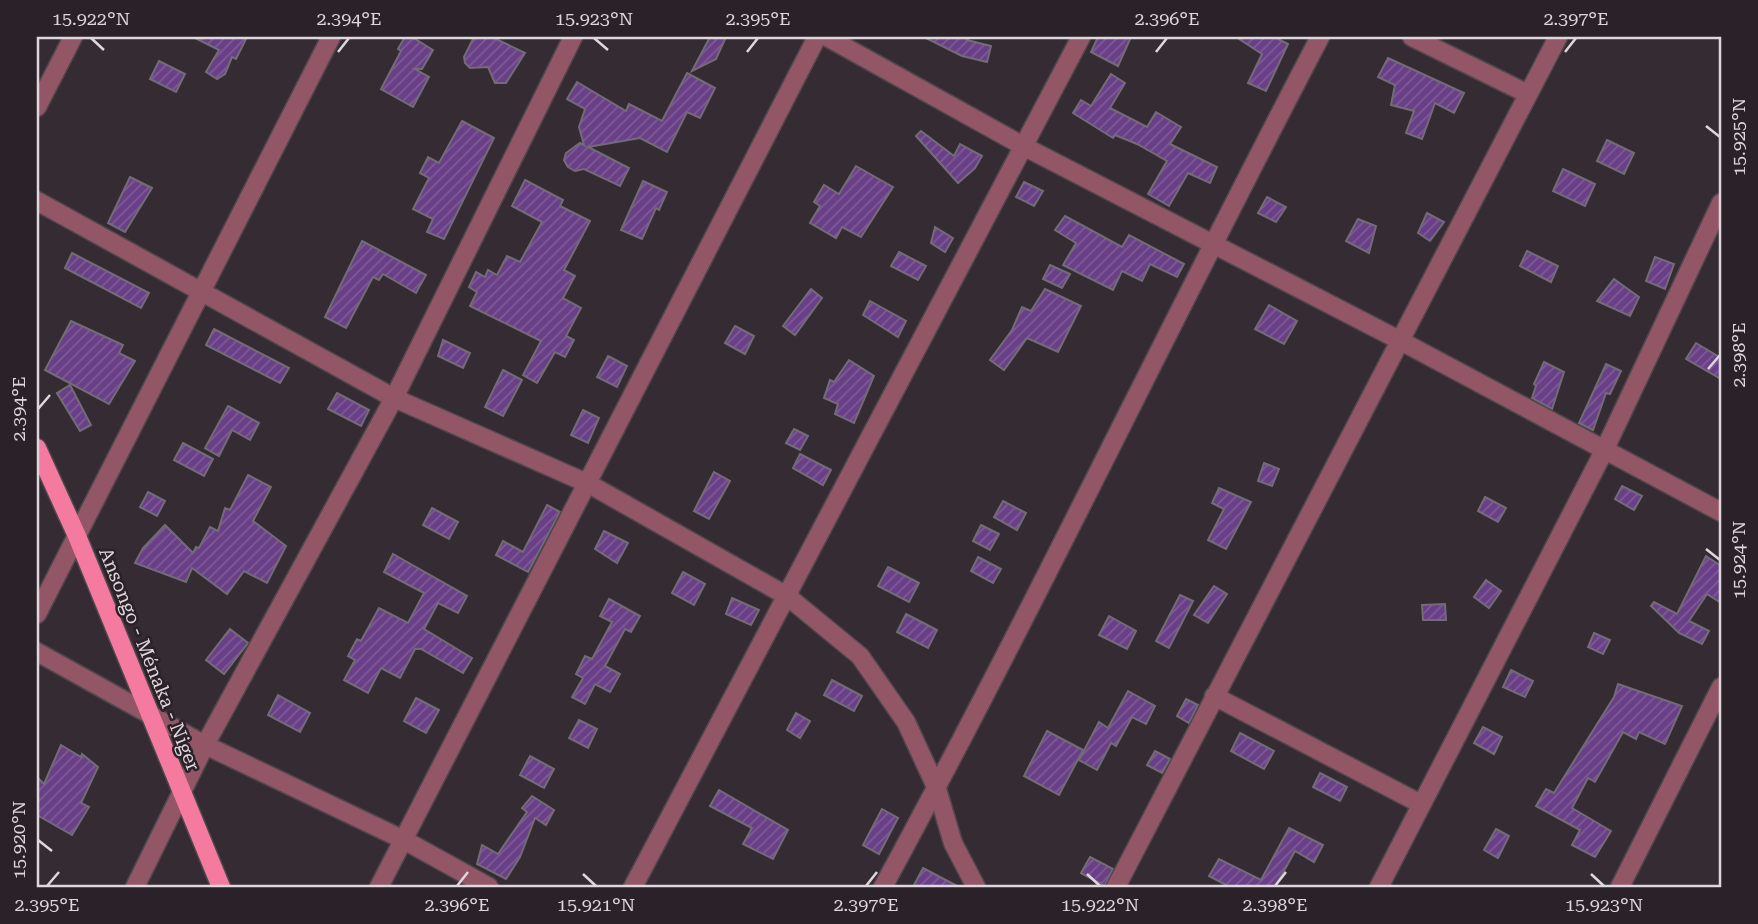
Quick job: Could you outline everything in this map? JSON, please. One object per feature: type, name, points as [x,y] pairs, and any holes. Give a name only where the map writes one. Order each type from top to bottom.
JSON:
[{"type":"main road","name":"Ansongo - Ménaka - Niger","points":[[37,448],[77,536],[221,887]]},
{"type":"street","points":[[37,107],[73,37]]},
{"type":"street","points":[[37,614],[331,37]]},
{"type":"street","points":[[135,887],[205,745],[394,398],[573,37]]},
{"type":"street","points":[[379,887],[817,37]]},
{"type":"street","points":[[827,37],[1211,245],[1399,340],[1721,512]]},
{"type":"street","points":[[633,887],[1081,37]]},
{"type":"street","points":[[883,887],[937,789],[1211,245],[1320,37]]},
{"type":"street","points":[[1412,37],[1528,94]]},
{"type":"street","points":[[1116,887],[1558,37]]},
{"type":"street","points":[[37,201],[394,398],[589,484],[787,596],[860,656],[906,722],[937,789],[953,843],[976,887]]},
{"type":"street","points":[[1379,887],[1604,451],[1721,203]]},
{"type":"street","points":[[37,652],[205,745],[404,840],[489,887]]},
{"type":"street","points":[[1620,887],[1721,687]]},
{"type":"street","points":[[1214,696],[1421,804]]},
{"type":"building","points":[[193,37],[247,37],[236,59],[232,57],[225,74],[217,79],[206,72],[219,50]]},
{"type":"building","points":[[405,37],[412,37],[433,50],[422,69],[415,69],[429,77],[413,107],[381,89],[401,51],[398,49]]},
{"type":"building","points":[[474,37],[492,37],[525,53],[506,83],[495,83],[488,67],[470,68],[465,63],[464,57]]},
{"type":"building","points":[[710,37],[726,37],[716,59],[692,71]]},
{"type":"building","points":[[924,37],[969,37],[967,40],[991,46],[987,62],[962,56]]},
{"type":"building","points":[[1098,37],[1131,37],[1118,66],[1091,52]]},
{"type":"building","points":[[1236,37],[1274,37],[1288,44],[1266,91],[1248,83],[1262,54]]},
{"type":"building","points":[[1388,58],[1464,93],[1454,113],[1435,103],[1422,139],[1406,133],[1414,111],[1391,105],[1395,85],[1378,77]]},
{"type":"building","points":[[159,61],[185,74],[176,92],[150,79]]},
{"type":"building","points":[[687,73],[715,88],[700,118],[687,112],[667,152],[640,138],[588,147],[629,168],[620,186],[584,169],[575,171],[568,167],[564,160],[566,153],[580,143],[584,145],[579,127],[585,109],[567,99],[577,82],[626,111],[629,104],[662,121]]},
{"type":"building","points":[[1111,74],[1125,83],[1110,108],[1147,127],[1156,112],[1181,127],[1170,144],[1217,167],[1210,183],[1188,173],[1169,206],[1148,194],[1167,161],[1137,144],[1115,135],[1113,138],[1073,113],[1081,100],[1091,106]]},
{"type":"building","points":[[462,121],[494,138],[444,239],[427,232],[433,219],[413,209],[429,178],[420,173],[428,157],[439,163]]},
{"type":"building","points":[[921,131],[954,156],[960,144],[982,156],[975,168],[958,183],[916,136]]},
{"type":"building","points":[[1607,140],[1634,153],[1624,174],[1597,161]]},
{"type":"building","points":[[856,166],[893,187],[861,237],[842,227],[836,238],[810,223],[820,206],[814,202],[824,185],[839,194]]},
{"type":"building","points":[[1563,169],[1595,184],[1585,206],[1553,191]]},
{"type":"building","points":[[130,177],[152,188],[125,232],[108,223]]},
{"type":"building","points":[[525,180],[563,200],[560,206],[590,221],[564,270],[575,276],[563,298],[581,308],[566,336],[574,340],[565,357],[555,352],[537,383],[523,375],[541,341],[470,306],[477,292],[469,287],[476,272],[485,277],[488,270],[497,275],[507,256],[520,262],[542,222],[512,206]]},
{"type":"building","points":[[643,181],[667,192],[659,210],[656,208],[642,239],[621,230]]},
{"type":"building","points":[[1024,182],[1043,191],[1034,206],[1016,197]]},
{"type":"building","points":[[1267,197],[1286,207],[1276,222],[1258,213]]},
{"type":"building","points":[[1427,213],[1444,222],[1430,241],[1418,233]]},
{"type":"building","points":[[1065,216],[1122,247],[1129,235],[1184,264],[1177,277],[1150,264],[1142,281],[1122,271],[1113,290],[1063,265],[1076,243],[1055,230]]},
{"type":"building","points":[[1358,219],[1376,226],[1369,253],[1346,241]]},
{"type":"building","points":[[935,227],[953,238],[945,252],[931,243]]},
{"type":"building","points":[[362,241],[426,275],[416,293],[383,274],[379,280],[373,277],[346,328],[325,317]]},
{"type":"building","points":[[1527,251],[1558,266],[1551,282],[1520,266]]},
{"type":"building","points":[[899,252],[926,266],[918,280],[891,266]]},
{"type":"building","points":[[72,253],[149,293],[141,308],[65,268]]},
{"type":"building","points":[[1655,257],[1674,264],[1665,289],[1646,281]]},
{"type":"building","points":[[1050,265],[1070,274],[1062,288],[1043,279]]},
{"type":"building","points":[[1614,279],[1639,297],[1630,316],[1597,301]]},
{"type":"building","points":[[811,289],[822,298],[795,335],[783,326]]},
{"type":"building","points":[[1045,289],[1081,306],[1058,352],[1027,338],[1004,370],[990,360],[1012,330],[1022,307],[1031,311]]},
{"type":"building","points":[[870,301],[906,321],[898,337],[863,315]]},
{"type":"building","points":[[1269,305],[1297,321],[1284,344],[1255,329]]},
{"type":"building","points":[[71,321],[123,345],[119,353],[135,361],[109,404],[45,370]]},
{"type":"building","points":[[735,326],[754,336],[745,354],[725,343]]},
{"type":"building","points":[[214,329],[289,368],[280,383],[206,345]]},
{"type":"building","points":[[443,340],[470,353],[463,368],[438,356]]},
{"type":"building","points":[[1696,343],[1721,358],[1721,379],[1686,359]]},
{"type":"building","points":[[608,356],[627,366],[617,387],[597,377]]},
{"type":"building","points":[[849,360],[874,376],[854,423],[835,414],[838,404],[824,398],[830,380],[834,382]]},
{"type":"building","points":[[1544,362],[1564,372],[1552,409],[1532,398],[1536,386],[1534,384]]},
{"type":"building","points":[[1606,364],[1621,371],[1610,394],[1606,393],[1593,430],[1579,423]]},
{"type":"building","points":[[503,370],[522,380],[503,416],[485,407]]},
{"type":"building","points":[[70,385],[91,425],[80,431],[57,393]]},
{"type":"building","points":[[337,393],[369,410],[361,426],[328,409]]},
{"type":"building","points":[[228,406],[259,423],[250,440],[232,430],[219,456],[205,448]]},
{"type":"building","points":[[583,410],[599,418],[588,443],[571,435]]},
{"type":"building","points":[[794,429],[808,436],[800,450],[786,443]]},
{"type":"building","points":[[183,443],[213,459],[204,476],[174,460]]},
{"type":"building","points":[[800,454],[831,470],[823,485],[793,468]]},
{"type":"building","points":[[1264,463],[1279,469],[1272,486],[1258,481]]},
{"type":"building","points":[[714,472],[730,481],[709,519],[694,511]]},
{"type":"building","points":[[248,475],[271,487],[253,521],[286,546],[267,583],[244,571],[227,594],[192,568],[186,582],[135,563],[143,548],[165,525],[193,553],[196,547],[199,548],[210,527],[218,531],[225,508],[230,510]]},
{"type":"building","points":[[1622,486],[1642,496],[1634,510],[1615,499]]},
{"type":"building","points":[[1219,488],[1251,502],[1226,549],[1208,540],[1224,509],[1212,503]]},
{"type":"building","points":[[148,492],[165,501],[157,516],[140,507]]},
{"type":"building","points":[[1485,497],[1506,508],[1498,522],[1478,511]]},
{"type":"building","points":[[1003,501],[1026,513],[1017,530],[994,517]]},
{"type":"building","points":[[547,505],[560,512],[528,572],[496,555],[503,541],[523,552]]},
{"type":"building","points":[[432,508],[458,522],[449,539],[423,525]]},
{"type":"building","points":[[981,525],[999,534],[990,550],[973,541]]},
{"type":"building","points":[[604,531],[628,543],[617,563],[595,549]]},
{"type":"building","points":[[393,554],[467,596],[458,613],[438,603],[424,629],[472,658],[463,673],[421,649],[415,649],[400,678],[381,668],[368,693],[344,680],[355,660],[348,656],[357,639],[361,641],[379,608],[408,623],[424,593],[384,572]]},
{"type":"building","points":[[1706,556],[1721,566],[1721,603],[1707,594],[1689,621],[1709,631],[1702,644],[1679,633],[1651,606],[1654,602],[1677,614]]},
{"type":"building","points":[[978,557],[1001,569],[993,583],[971,571]]},
{"type":"building","points":[[888,567],[919,583],[909,602],[878,586]]},
{"type":"building","points":[[683,572],[705,584],[694,605],[672,593]]},
{"type":"building","points":[[1486,580],[1501,591],[1489,608],[1474,597]]},
{"type":"building","points":[[1214,586],[1227,594],[1208,623],[1194,615]]},
{"type":"building","points":[[1180,595],[1193,601],[1169,648],[1156,641]]},
{"type":"building","points":[[732,598],[759,610],[751,625],[726,614]]},
{"type":"building","points":[[609,599],[640,616],[631,632],[625,629],[605,666],[620,674],[610,692],[595,684],[585,704],[572,697],[583,678],[576,674],[585,656],[592,659],[612,622],[600,616]]},
{"type":"building","points":[[1445,604],[1446,620],[1423,620],[1422,605]]},
{"type":"building","points":[[906,614],[937,630],[928,648],[897,632]]},
{"type":"building","points":[[1109,616],[1136,631],[1127,649],[1099,635]]},
{"type":"building","points":[[230,629],[248,643],[224,674],[206,660]]},
{"type":"building","points":[[1594,633],[1610,640],[1603,654],[1588,647]]},
{"type":"building","points":[[1511,670],[1533,681],[1525,697],[1503,687]]},
{"type":"building","points":[[832,680],[862,696],[854,711],[824,695]]},
{"type":"building","points":[[1618,684],[1682,706],[1665,744],[1639,732],[1636,739],[1623,732],[1595,782],[1588,778],[1572,808],[1611,831],[1595,857],[1572,845],[1580,830],[1536,806],[1546,789],[1554,793],[1614,697]]},
{"type":"building","points":[[1128,691],[1155,706],[1146,724],[1132,717],[1116,746],[1111,743],[1097,770],[1079,760],[1099,722],[1108,728]]},
{"type":"building","points":[[278,695],[310,713],[300,732],[268,715]]},
{"type":"building","points":[[416,698],[439,710],[426,733],[404,721]]},
{"type":"building","points":[[1186,699],[1198,705],[1189,723],[1177,716]]},
{"type":"building","points":[[796,713],[810,721],[800,738],[787,730]]},
{"type":"building","points":[[579,720],[597,729],[588,748],[569,738]]},
{"type":"building","points":[[1483,727],[1502,737],[1494,754],[1474,743]]},
{"type":"building","points":[[1047,731],[1083,750],[1059,795],[1024,776]]},
{"type":"building","points":[[1240,733],[1274,751],[1264,769],[1231,751]]},
{"type":"building","points":[[61,745],[81,757],[82,754],[98,767],[81,803],[89,807],[72,835],[37,815],[37,777],[44,784]]},
{"type":"building","points":[[1155,751],[1170,759],[1162,773],[1147,765]]},
{"type":"building","points":[[530,756],[554,769],[544,788],[520,775]]},
{"type":"building","points":[[1320,773],[1347,787],[1340,801],[1313,787]]},
{"type":"building","points":[[719,790],[788,830],[773,859],[743,844],[752,828],[710,806]]},
{"type":"building","points":[[532,796],[554,810],[546,825],[535,818],[520,857],[506,879],[477,864],[482,845],[498,854],[527,812],[522,808]]},
{"type":"building","points":[[882,809],[898,818],[879,854],[863,845]]},
{"type":"building","points":[[1289,828],[1323,845],[1314,862],[1295,851],[1275,887],[1230,887],[1209,876],[1219,859],[1261,880]]},
{"type":"building","points":[[1496,829],[1509,836],[1498,858],[1484,850]]},
{"type":"building","points":[[1090,857],[1113,869],[1105,886],[1081,873]]},
{"type":"building","points":[[923,868],[959,887],[913,887]]}]
